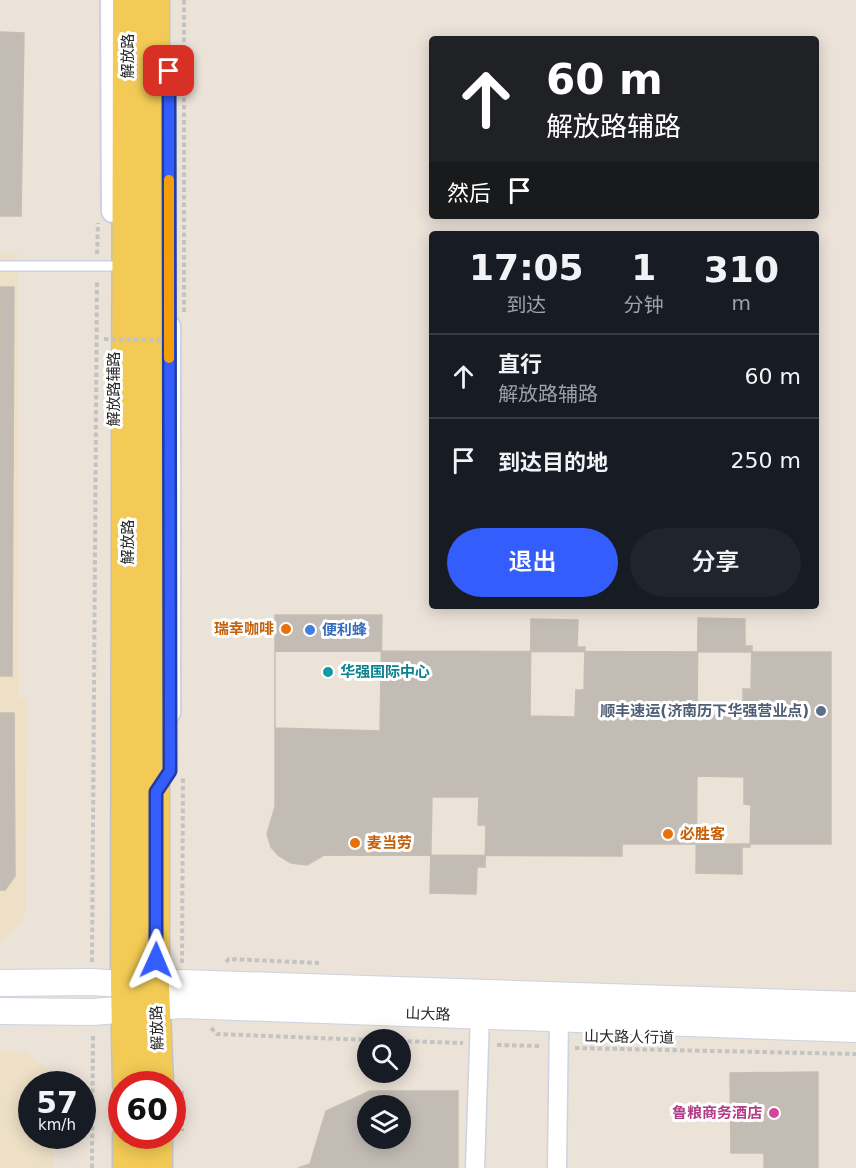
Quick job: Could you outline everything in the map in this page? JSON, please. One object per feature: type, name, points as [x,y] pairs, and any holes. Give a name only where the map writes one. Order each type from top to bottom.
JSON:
[{"type":"main road","name":"解放路","points":[[128,0],[142,784]]},
{"type":"main road","name":"解放路","points":[[130,1071],[141,996],[154,0]]},
{"type":"main road","name":"山大路","points":[[0,983],[91,982],[141,996],[480,1015],[856,1029]]},
{"type":"main road","name":"山大路","points":[[0,1011],[92,1012],[182,983],[856,1005]]},
{"type":"main road","name":"解放路","points":[[141,996],[155,1071]]},
{"type":"main road","points":[[128,1149],[128,1168]]},
{"type":"main road","points":[[157,1149],[157,1168]]},
{"type":"street","name":"解放路辅路","points":[[112,0],[105,266],[142,784]]},
{"type":"street","points":[[169,0],[169,712]]},
{"type":"street","points":[[475,1168],[480,1015]]},
{"type":"street","points":[[557,1168],[559,1018]]},
{"type":"lane","points":[[0,266],[105,266]]},
{"type":"lane","points":[[142,784],[169,712]]},
{"type":"path","points":[[91,982],[105,266],[98,211]]},
{"type":"path","points":[[104,339],[176,341]]},
{"type":"path","points":[[92,1012],[92,1168]]},
{"type":"path","points":[[217,1034],[357,1040]]},
{"type":"path","name":"山大路人行道","points":[[411,1041],[856,1054]]},
{"type":"shaded area","points":[[0,253],[18,253],[19,698],[28,698],[25,910],[21,923],[0,943]]},
{"type":"shaded area","points":[[0,1052],[24,1052],[48,1071],[18,1071],[18,1149],[53,1149],[53,1168],[0,1168]]},
{"type":"building","points":[[0,32],[24,33],[21,216],[0,216]]},
{"type":"building","points":[[0,287],[14,287],[12,676],[0,676]]},
{"type":"building","name":"华强国际中心","points":[[275,615],[382,615],[380,731],[275,728]]},
{"type":"building","points":[[698,618],[745,619],[745,646],[752,646],[751,689],[743,689],[743,716],[697,715]]},
{"type":"building","points":[[531,619],[578,620],[577,647],[585,647],[584,690],[576,690],[575,717],[530,716]]},
{"type":"building","points":[[275,651],[831,652],[831,844],[622,844],[622,856],[324,855],[307,865],[291,863],[279,856],[271,847],[267,834],[275,807]]},
{"type":"building","points":[[0,713],[14,713],[15,876],[5,890],[0,890]]},
{"type":"building","points":[[697,776],[744,777],[744,804],[751,805],[750,847],[742,847],[742,874],[696,873]]},
{"type":"building","points":[[432,797],[479,797],[478,825],[486,825],[485,867],[477,867],[476,894],[430,893]]},
{"type":"building","name":"鲁粮商务酒店","points":[[818,1072],[818,1168],[764,1168],[764,1153],[731,1153],[730,1073]]},
{"type":"building","points":[[370,1091],[458,1091],[458,1168],[298,1168],[310,1164],[326,1111],[357,1097],[357,1149],[411,1149],[411,1095],[361,1095]]},
{"type":"slow traffic","points":[[169,180],[169,358]]},
{"type":"place","name":"瑞幸咖啡","points":[[286,629]]},
{"type":"place","name":"便利蜂","points":[[310,630]]},
{"type":"place","name":"华强国际中心","points":[[328,672]]},
{"type":"place","name":"顺丰速运(济南历下华强营业点)","points":[[821,711]]},
{"type":"place","name":"必胜客","points":[[668,834]]},
{"type":"place","name":"麦当劳","points":[[355,843]]},
{"type":"place","name":"鲁粮商务酒店","points":[[774,1113]]},
{"type":"route","points":[[156,960],[156,792],[170,771],[169,71]]}]
